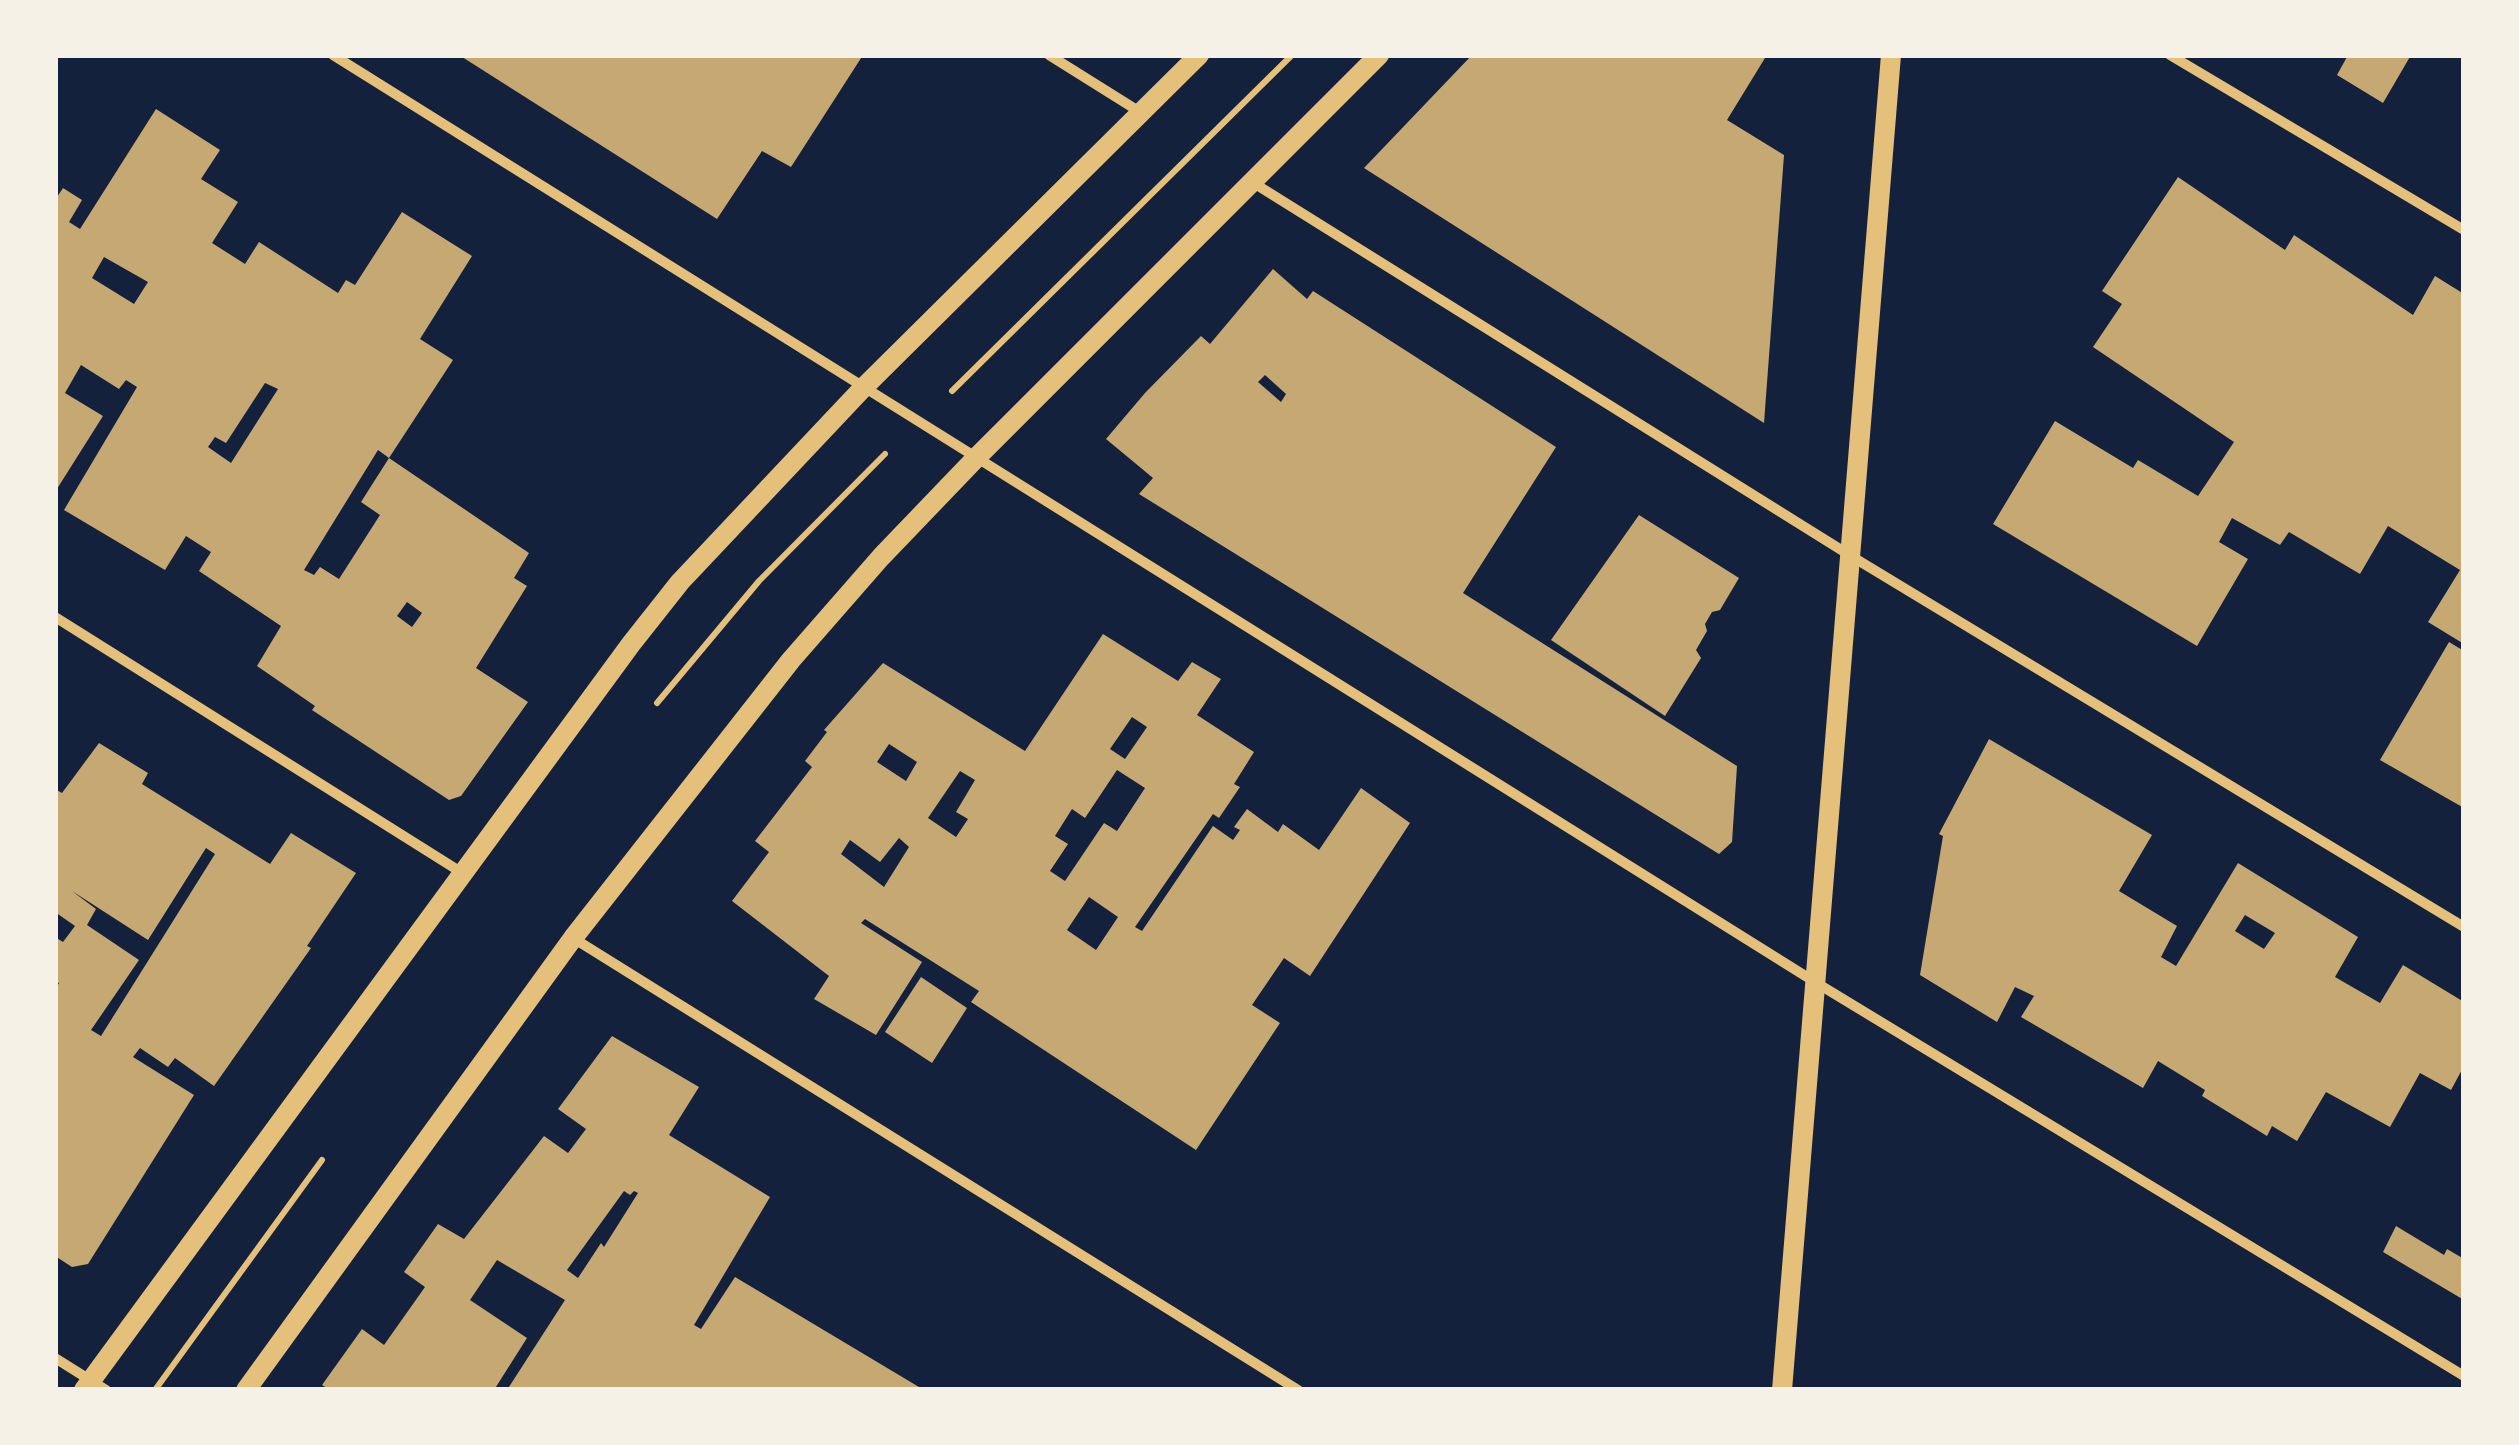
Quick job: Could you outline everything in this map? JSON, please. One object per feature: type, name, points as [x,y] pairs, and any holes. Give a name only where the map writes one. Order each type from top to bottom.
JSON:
[{"type":"main road","points":[[93,1387],[680,582],[864,388],[1199,55]]},
{"type":"main road","points":[[246,1390],[573,938],[791,660],[880,557],[976,458],[1379,55]]},
{"type":"main road","points":[[1782,1390],[1891,55]]},
{"type":"street","points":[[334,55],[1815,982],[2464,1376]]},
{"type":"street","points":[[1049,55],[1141,113]]},
{"type":"street","points":[[2170,55],[2464,230]]},
{"type":"street","points":[[1252,182],[1850,556],[2464,927]]},
{"type":"street","points":[[55,617],[464,874]]},
{"type":"street","points":[[573,938],[1298,1390]]},
{"type":"street","points":[[55,1358],[93,1387]]},
{"type":"building","points":[[459,55],[863,55],[791,167],[762,151],[717,219]]},
{"type":"building","points":[[1472,55],[1765,58],[1727,120],[1784,155],[1764,423],[1364,168]]},
{"type":"building","points":[[2348,55],[2411,55],[2383,103],[2337,75]]},
{"type":"building","points":[[156,109],[220,150],[201,179],[238,202],[212,243],[245,264],[259,242],[338,293],[346,280],[355,285],[402,212],[472,256],[420,339],[453,360],[389,458],[529,553],[514,578],[527,586],[476,668],[528,702],[461,796],[449,800],[312,710],[315,706],[257,666],[281,626],[199,571],[211,552],[186,536],[165,570],[64,510],[137,387],[126,380],[119,389],[81,365],[65,393],[103,416],[55,492],[55,200],[63,188],[82,200],[69,222],[80,229]],"holes":[[[104,257],[148,282],[134,304],[92,278]],[[265,383],[278,389],[231,463],[208,447],[215,437],[226,443]],[[378,450],[389,458],[361,502],[380,515],[339,579],[320,567],[314,575],[304,570]],[[407,602],[422,613],[412,627],[397,616]]]},
{"type":"building","points":[[2178,177],[2285,250],[2294,235],[2413,315],[2435,276],[2464,294],[2464,644],[2428,622],[2460,570],[2388,526],[2360,574],[2289,532],[2280,545],[2232,518],[2219,542],[2248,559],[2197,646],[1993,524],[2055,421],[2133,468],[2138,460],[2198,496],[2234,442],[2093,347],[2122,304],[2102,291]]},
{"type":"building","points":[[1273,269],[1307,299],[1313,291],[1556,447],[1463,593],[1737,766],[1732,842],[1719,854],[1139,494],[1153,478],[1106,439],[1201,336],[1210,344]],"holes":[[[1265,375],[1286,394],[1281,402],[1258,382]]]},
{"type":"building","points":[[1639,515],[1739,578],[1720,610],[1712,612],[1705,624],[1707,631],[1696,650],[1701,658],[1665,716],[1551,640]]},
{"type":"building","points":[[1103,634],[1178,681],[1192,662],[1221,679],[1197,715],[1254,752],[1234,784],[1240,787],[1219,818],[1213,814],[1135,927],[1142,931],[1213,826],[1233,840],[1240,830],[1234,827],[1247,809],[1278,832],[1283,824],[1319,850],[1361,788],[1410,823],[1310,976],[1284,958],[1252,1005],[1280,1023],[1196,1150],[971,1002],[979,991],[865,919],[861,923],[922,962],[876,1035],[814,999],[829,976],[732,901],[769,852],[755,841],[812,767],[805,761],[827,732],[824,730],[883,663],[1025,751]],"holes":[[[1132,717],[1147,727],[1125,759],[1110,749]],[[889,744],[917,762],[906,781],[877,762]],[[1117,770],[1145,788],[1117,831],[1104,823],[1065,881],[1050,871],[1068,844],[1055,836],[1072,809],[1085,818]],[[960,771],[975,780],[956,812],[968,819],[956,837],[928,818]],[[899,838],[909,847],[884,887],[841,854],[850,840],[880,862]],[[1089,897],[1118,917],[1096,950],[1067,930]]]},
{"type":"building","points":[[2449,642],[2464,651],[2464,808],[2380,760]]},
{"type":"building","points":[[1989,739],[2152,835],[2119,891],[2177,926],[2161,957],[2176,966],[2238,863],[2358,937],[2335,977],[2380,1003],[2403,965],[2464,1002],[2464,1066],[2451,1090],[2420,1073],[2390,1127],[2326,1092],[2297,1141],[2272,1126],[2267,1136],[2202,1096],[2205,1090],[2158,1061],[2143,1088],[2021,1017],[2034,996],[2015,987],[1997,1022],[1920,975],[1943,836],[1939,834]],"holes":[[[2245,915],[2275,933],[2264,949],[2235,931]]]},
{"type":"building","points":[[99,743],[148,773],[142,784],[270,864],[291,833],[356,873],[307,946],[311,948],[214,1086],[175,1058],[168,1067],[140,1048],[133,1057],[194,1095],[88,1264],[72,1267],[55,1256],[55,990],[59,983],[55,981],[55,937],[63,942],[75,926],[55,912],[55,789],[62,793]],"holes":[[[206,848],[215,854],[101,1036],[91,1030],[139,960],[87,925],[96,909],[72,891],[148,940]]]},
{"type":"building","points":[[921,977],[967,1008],[932,1063],[885,1032]]},
{"type":"building","points":[[612,1036],[699,1087],[669,1135],[770,1197],[694,1325],[701,1329],[735,1277],[924,1390],[507,1390],[565,1300],[497,1260],[470,1300],[527,1338],[494,1390],[330,1390],[322,1385],[362,1329],[384,1345],[425,1287],[404,1272],[438,1224],[464,1239],[544,1136],[568,1153],[586,1129],[558,1109]],"holes":[[[624,1191],[630,1195],[638,1193],[604,1247],[601,1243],[578,1278],[567,1270]]]},
{"type":"building","points":[[2396,1226],[2444,1255],[2447,1249],[2464,1259],[2464,1300],[2383,1252]]}]
